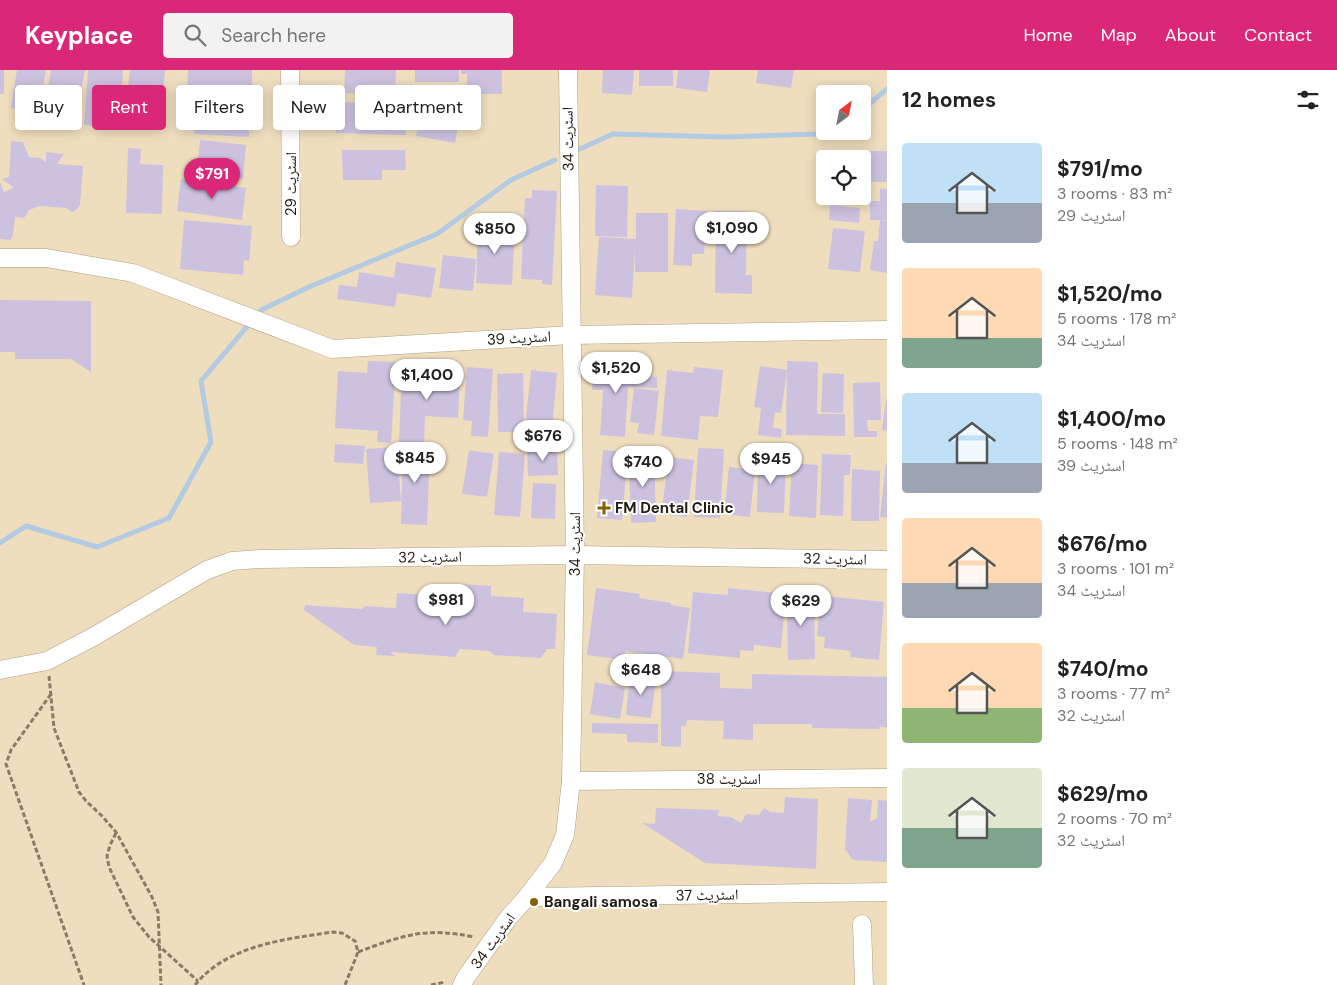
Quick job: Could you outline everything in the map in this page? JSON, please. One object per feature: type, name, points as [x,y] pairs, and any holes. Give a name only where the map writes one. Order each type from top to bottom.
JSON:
[{"type":"street","name":"اسٹریٹ 29","points":[[290,70],[291,237]]},
{"type":"street","name":"اسٹریٹ 34","points":[[462,985],[508,917],[527,897],[553,863],[565,835],[572,781],[575,555],[568,70]]},
{"type":"street","name":"اسٹریٹ 39","points":[[0,258],[46,258],[133,272],[332,348],[571,335],[887,330]]},
{"type":"street","name":"اسٹریٹ 32","points":[[0,670],[47,660],[93,637],[208,570],[232,561],[260,559],[575,555],[887,560]]},
{"type":"street","name":"اسٹریٹ 38","points":[[572,781],[887,778]]},
{"type":"street","name":"اسٹریٹ 37","points":[[527,897],[887,892]]},
{"type":"street","points":[[862,924],[864,985]]},
{"type":"path","points":[[84,985],[6,764],[11,750],[51,693],[54,728],[79,792],[116,832],[152,897],[158,912],[161,985]]},
{"type":"path","points":[[116,832],[107,856],[109,867],[133,918],[160,948],[198,981]]},
{"type":"path","points":[[195,985],[212,969],[228,958],[259,946],[333,932],[342,933],[355,941],[358,952],[355,965],[345,985]]},
{"type":"path","points":[[358,952],[400,936],[428,932],[452,932],[492,940]]},
{"type":"building","points":[[0,70],[4,70],[4,94],[0,94]]},
{"type":"building","points":[[17,70],[46,70],[44,85],[15,85],[15,109],[11,108]]},
{"type":"building","points":[[51,70],[85,70],[82,86],[48,85]]},
{"type":"building","points":[[88,70],[123,70],[122,85],[92,85],[92,126],[84,125]]},
{"type":"building","points":[[130,70],[165,70],[164,85],[128,85]]},
{"type":"building","points":[[188,70],[252,70],[252,85],[187,85]]},
{"type":"building","points":[[345,70],[396,70],[395,85],[355,85],[355,93],[345,93]]},
{"type":"building","points":[[415,70],[459,70],[459,82],[415,82]]},
{"type":"building","points":[[461,70],[502,70],[502,94],[481,94],[481,85],[467,85],[467,74],[461,74]]},
{"type":"building","points":[[603,70],[634,70],[632,95],[602,93]]},
{"type":"building","points":[[639,70],[673,70],[673,86],[639,86]]},
{"type":"building","points":[[678,70],[710,70],[707,92],[676,88]]},
{"type":"building","points":[[758,70],[794,70],[791,88],[756,83]]},
{"type":"building","points":[[345,102],[355,103],[355,130],[406,130],[406,135],[336,133],[336,130],[345,130]]},
{"type":"building","points":[[194,130],[249,130],[249,137],[194,134]]},
{"type":"building","points":[[417,130],[457,130],[455,143],[416,136]]},
{"type":"building","points":[[200,140],[246,145],[243,179],[197,174]]},
{"type":"building","points":[[11,141],[23,142],[29,157],[40,158],[46,162],[46,152],[64,154],[57,164],[83,166],[80,205],[76,210],[72,212],[66,208],[40,206],[29,210],[24,218],[15,217],[13,235],[10,240],[0,238],[0,182],[4,192],[14,188],[2,179],[9,177]]},
{"type":"building","points":[[128,148],[141,149],[140,164],[163,165],[162,214],[126,213]]},
{"type":"building","points":[[342,150],[405,150],[406,170],[382,170],[382,180],[343,180]]},
{"type":"building","points":[[871,151],[887,151],[887,182],[871,182]]},
{"type":"building","points":[[181,179],[246,188],[242,220],[177,211]]},
{"type":"building","points":[[596,185],[628,186],[627,237],[595,236]]},
{"type":"building","points":[[880,189],[887,189],[887,220],[870,220],[871,201],[880,201]]},
{"type":"building","points":[[532,190],[557,191],[552,285],[542,284],[542,280],[521,279],[525,198],[532,198]]},
{"type":"building","points":[[830,205],[860,208],[859,223],[829,220]]},
{"type":"building","points":[[676,209],[707,211],[704,254],[692,254],[692,266],[673,265]]},
{"type":"building","points":[[716,211],[747,211],[746,275],[752,275],[752,294],[715,293]]},
{"type":"building","points":[[636,213],[668,213],[668,272],[635,272],[635,249],[632,298],[595,295],[599,237],[636,239]]},
{"type":"building","points":[[184,220],[252,226],[249,261],[244,260],[243,275],[180,269]]},
{"type":"building","points":[[880,220],[887,221],[887,273],[870,270],[874,241],[878,241]]},
{"type":"building","points":[[478,226],[515,228],[512,285],[476,283]]},
{"type":"building","points":[[833,228],[865,231],[860,272],[828,269]]},
{"type":"building","points":[[443,255],[476,259],[473,291],[439,288]]},
{"type":"building","points":[[396,262],[436,268],[431,298],[397,293],[395,307],[337,299],[339,285],[357,287],[359,272],[394,278]]},
{"type":"building","points":[[0,300],[91,301],[91,372],[71,359],[15,359],[15,352],[0,352]]},
{"type":"building","points":[[594,360],[626,362],[625,375],[657,377],[657,388],[628,387],[625,437],[600,435],[603,390],[592,390]]},
{"type":"building","points":[[368,361],[396,362],[391,443],[377,442],[378,431],[335,428],[338,371],[367,373]]},
{"type":"building","points":[[787,361],[818,362],[817,414],[845,414],[845,436],[786,435]]},
{"type":"building","points":[[760,366],[787,370],[781,413],[775,412],[773,428],[782,429],[781,438],[758,435],[761,408],[754,407]]},
{"type":"building","points":[[467,367],[493,369],[488,437],[471,436],[472,421],[463,420]]},
{"type":"building","points":[[694,367],[723,370],[718,417],[700,416],[698,440],[661,436],[667,370],[693,373]]},
{"type":"building","points":[[402,368],[426,370],[425,384],[433,385],[434,368],[460,369],[458,418],[425,416],[424,443],[399,442]]},
{"type":"building","points":[[531,370],[557,373],[552,430],[525,428]]},
{"type":"building","points":[[523,373],[524,432],[498,432],[497,374]]},
{"type":"building","points":[[823,373],[844,374],[843,413],[821,412]]},
{"type":"building","points":[[880,382],[881,420],[867,420],[868,431],[877,431],[877,437],[854,437],[853,383]]},
{"type":"building","points":[[634,388],[659,391],[654,435],[637,433],[639,423],[630,422]]},
{"type":"building","points":[[887,399],[887,431],[882,430]]},
{"type":"building","points":[[335,444],[365,446],[363,464],[334,462]]},
{"type":"building","points":[[403,444],[430,446],[427,525],[401,524]]},
{"type":"building","points":[[397,447],[401,501],[370,503],[366,449]]},
{"type":"building","points":[[557,448],[558,475],[528,476],[527,449]]},
{"type":"building","points":[[698,448],[724,449],[720,518],[694,517]]},
{"type":"building","points":[[469,450],[494,454],[487,497],[462,494]]},
{"type":"building","points":[[603,450],[628,452],[622,520],[597,518]]},
{"type":"building","points":[[637,450],[654,450],[656,522],[631,523],[629,466],[637,466]]},
{"type":"building","points":[[499,452],[525,454],[520,517],[494,515]]},
{"type":"building","points":[[822,454],[851,455],[850,475],[844,475],[843,516],[820,515]]},
{"type":"building","points":[[669,457],[694,460],[687,517],[661,514]]},
{"type":"building","points":[[758,458],[786,459],[784,513],[757,512]]},
{"type":"building","points":[[792,463],[818,465],[816,518],[789,516]]},
{"type":"building","points":[[887,463],[887,518],[880,517]]},
{"type":"building","points":[[729,467],[755,470],[750,517],[724,514]]},
{"type":"building","points":[[852,469],[880,471],[879,521],[851,521]]},
{"type":"building","points":[[533,483],[556,484],[555,519],[531,518]]},
{"type":"building","points":[[459,584],[491,586],[491,596],[524,598],[523,612],[557,614],[555,649],[547,649],[541,658],[494,655],[489,651],[460,649],[455,657],[390,652],[396,656],[376,655],[377,647],[354,645],[304,610],[305,605],[362,609],[365,606],[396,608],[397,593],[427,595],[426,607],[457,609]]},
{"type":"building","points":[[596,588],[640,594],[639,598],[690,608],[683,659],[625,651],[624,660],[587,655]]},
{"type":"building","points":[[728,588],[786,594],[781,648],[754,645],[753,651],[740,650],[740,658],[688,653],[693,592],[728,595]]},
{"type":"building","points":[[794,592],[814,592],[815,659],[788,660],[787,603],[794,603]]},
{"type":"building","points":[[823,596],[884,602],[879,660],[850,657],[851,651],[824,648],[825,637],[817,636]]},
{"type":"building","points":[[661,671],[720,673],[720,688],[752,689],[752,674],[887,677],[887,727],[879,727],[879,729],[812,728],[812,724],[753,724],[753,740],[723,739],[724,721],[687,720],[686,726],[681,726],[681,747],[661,746]]},
{"type":"building","points":[[630,675],[656,678],[651,718],[626,715]]},
{"type":"building","points":[[595,682],[625,688],[620,719],[590,714]]},
{"type":"building","points":[[592,723],[658,724],[658,743],[627,742],[627,734],[592,733]]},
{"type":"building","points":[[785,797],[818,799],[816,869],[705,863],[642,823],[655,824],[656,808],[719,810],[718,816],[731,817],[741,823],[746,814],[759,815],[764,808],[771,812],[784,813]]},
{"type":"building","points":[[848,798],[872,800],[870,822],[877,818],[878,800],[887,801],[887,862],[853,860],[845,849]]},
{"type":"waterway","points":[[871,102],[887,89]]},
{"type":"waterway","points":[[573,152],[613,134],[724,137],[816,134]]},
{"type":"waterway","points":[[0,543],[26,526],[97,547],[169,518],[211,442],[201,381],[261,310],[309,287],[437,234],[511,180],[555,160]]},
{"type":"place","name":"FM Dental Clinic","points":[[604,508]]},
{"type":"place","name":"Bangali samosa","points":[[534,902]]}]
